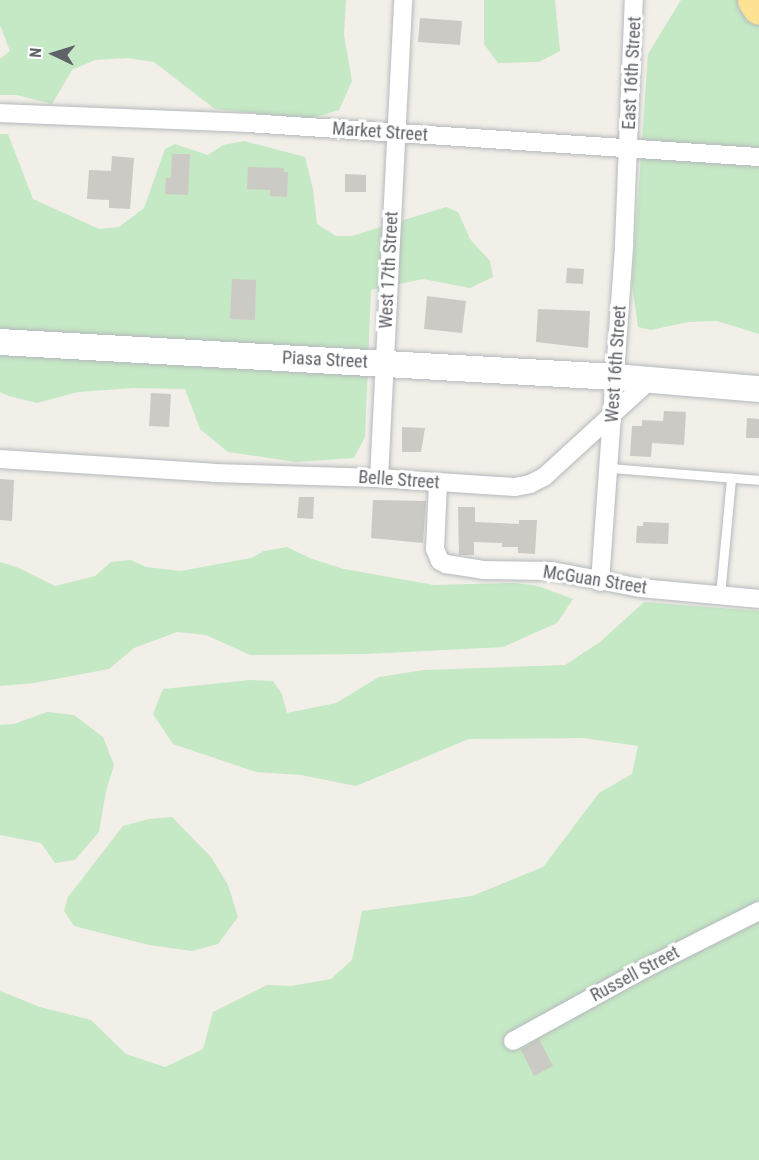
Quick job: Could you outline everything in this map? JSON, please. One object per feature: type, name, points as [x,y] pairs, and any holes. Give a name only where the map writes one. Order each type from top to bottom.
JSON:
[{"type":"highway","points":[[754,0],[759,8]]},
{"type":"street","name":"West 17th Street","points":[[380,478],[403,0]]},
{"type":"street","name":"East 16th Street","points":[[628,146],[634,0]]},
{"type":"street","name":"Market Street","points":[[0,113],[248,123],[395,134],[628,146],[759,157]]},
{"type":"street","name":"West 16th Street","points":[[600,582],[613,414],[628,146]]},
{"type":"street","name":"Piasa Street","points":[[0,342],[650,380]]},
{"type":"street","name":"Belle Street","points":[[0,459],[214,473],[380,478],[493,487],[530,484],[544,477],[650,380]]},
{"type":"street","points":[[650,380],[759,389]]},
{"type":"street","name":"McGuan Street","points":[[438,483],[435,549],[440,561],[453,566],[482,570],[552,571],[600,582],[759,599]]},
{"type":"street","name":"Russell Street","points":[[513,1041],[645,968],[759,911]]},
{"type":"lane","points":[[609,468],[759,480]]},
{"type":"lane","points":[[720,595],[731,477]]},
{"type":"green space","points":[[0,0],[346,0],[344,35],[352,81],[339,110],[310,119],[215,109],[154,62],[127,58],[95,60],[72,70],[52,104],[17,95],[0,95],[0,59],[10,51],[0,25]]},
{"type":"green space","points":[[484,0],[555,0],[560,51],[539,62],[498,63],[484,44]]},
{"type":"green space","points":[[681,0],[759,0],[759,334],[717,321],[688,322],[651,330],[638,327],[632,284],[648,54]]},
{"type":"green space","points":[[0,134],[8,134],[33,199],[99,229],[119,227],[144,208],[165,149],[175,144],[208,155],[223,145],[244,141],[305,157],[313,189],[317,224],[336,236],[352,236],[446,207],[458,212],[470,239],[490,261],[493,277],[470,288],[423,279],[371,290],[365,437],[354,458],[296,462],[228,452],[200,429],[185,389],[133,388],[78,392],[37,403],[9,396],[0,392]]},
{"type":"green space","points":[[287,547],[312,559],[344,569],[434,585],[515,583],[538,586],[573,599],[557,623],[503,647],[367,654],[250,655],[206,635],[177,632],[134,648],[109,669],[34,683],[0,686],[0,562],[19,568],[55,586],[95,576],[111,562],[131,560],[146,567],[181,571],[251,558],[264,551]]},
{"type":"green space","points":[[644,602],[759,611],[759,1160],[0,1160],[0,991],[40,1007],[91,1020],[126,1054],[165,1067],[203,1049],[213,1012],[267,985],[291,986],[331,979],[352,960],[362,911],[472,896],[543,867],[599,793],[632,774],[638,746],[583,738],[469,739],[356,786],[301,775],[256,772],[173,744],[153,714],[163,689],[250,680],[273,681],[282,694],[287,713],[336,703],[379,677],[424,670],[565,665],[600,642]]},
{"type":"green space","points":[[47,712],[74,715],[103,737],[114,765],[106,791],[99,832],[75,860],[55,863],[41,843],[0,835],[0,725],[14,724]]},
{"type":"green space","points":[[172,817],[211,857],[228,885],[238,917],[218,944],[192,951],[149,945],[74,926],[64,911],[68,897],[123,826],[149,819]]},
{"type":"building","points":[[420,18],[462,21],[460,45],[418,42]]},
{"type":"building","points":[[172,154],[190,154],[188,195],[165,194],[166,178],[171,178]]},
{"type":"building","points":[[112,156],[134,158],[130,209],[109,208],[109,200],[87,199],[89,170],[111,171]]},
{"type":"building","points":[[248,167],[284,168],[284,172],[288,172],[287,197],[270,196],[270,190],[247,189]]},
{"type":"building","points":[[345,174],[366,175],[366,192],[345,192]]},
{"type":"building","points":[[567,268],[584,269],[583,284],[566,283]]},
{"type":"building","points":[[232,279],[256,280],[255,320],[230,319]]},
{"type":"building","points":[[427,296],[466,301],[462,333],[424,329]]},
{"type":"building","points":[[538,309],[590,311],[588,348],[536,342]]},
{"type":"building","points":[[151,393],[171,394],[169,427],[149,426]]},
{"type":"building","points":[[664,411],[686,412],[684,445],[652,443],[651,457],[630,456],[632,426],[642,426],[642,420],[663,421]]},
{"type":"building","points":[[747,418],[759,419],[759,438],[746,438]]},
{"type":"building","points":[[402,427],[425,428],[421,452],[402,452]]},
{"type":"building","points":[[0,479],[14,480],[12,521],[0,520]]},
{"type":"building","points":[[299,497],[314,497],[313,519],[297,518]]},
{"type":"building","points":[[373,500],[426,501],[423,543],[371,538]]},
{"type":"building","points":[[458,507],[475,507],[475,522],[519,524],[519,520],[537,520],[535,554],[518,553],[518,547],[502,547],[502,543],[474,542],[474,555],[459,555]]},
{"type":"building","points":[[643,522],[669,523],[668,544],[636,543],[637,526],[643,526]]},
{"type":"building","points":[[539,1039],[553,1066],[534,1076],[521,1050]]}]
